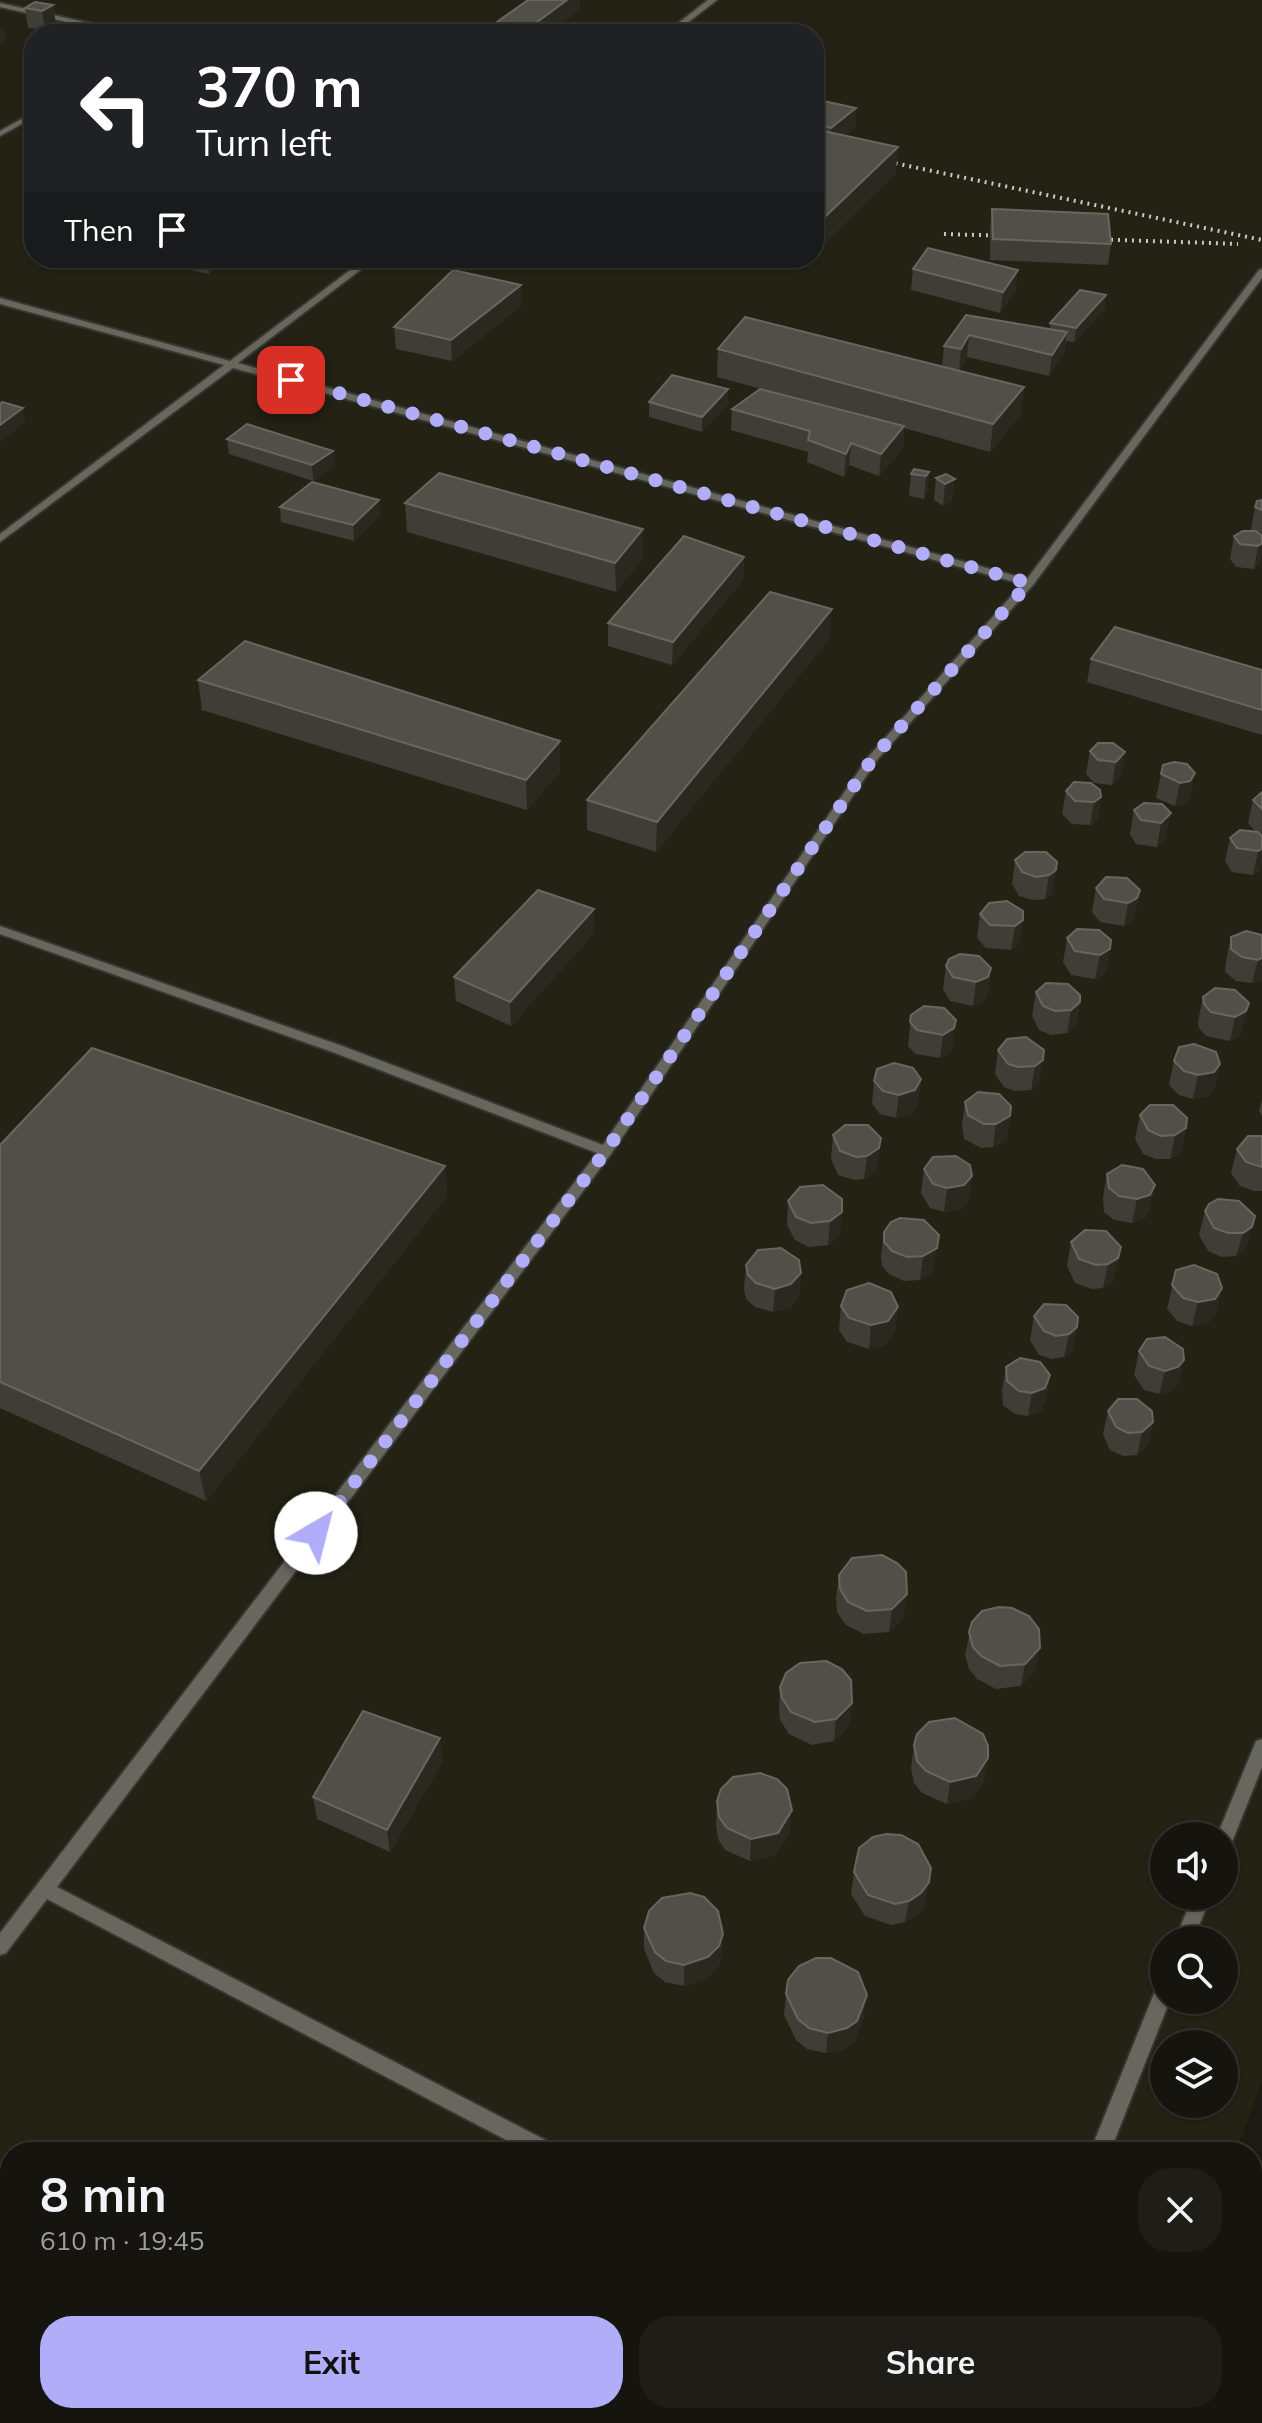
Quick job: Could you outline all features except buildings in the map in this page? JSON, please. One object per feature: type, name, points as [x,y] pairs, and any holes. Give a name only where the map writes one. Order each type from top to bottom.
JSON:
[{"type":"lane","points":[[681,24],[713,0]]},
{"type":"lane","points":[[0,5],[85,24]]},
{"type":"lane","points":[[0,134],[24,120]]},
{"type":"lane","points":[[0,539],[359,268]]},
{"type":"lane","points":[[0,1947],[606,1151],[873,758],[1029,583],[1262,272]]},
{"type":"lane","points":[[0,301],[1029,583]]},
{"type":"lane","points":[[0,930],[340,1050],[606,1151]]},
{"type":"lane","points":[[1232,1822],[1262,1746]]},
{"type":"lane","points":[[46,1890],[529,2142]]},
{"type":"lane","points":[[1104,2142],[1155,2014]]},
{"type":"shaded area","points":[[0,0],[1262,0],[1262,2081],[1240,2142],[0,2142]]},
{"type":"railway","points":[[875,159],[1262,240]]},
{"type":"railway","points":[[944,234],[1010,236]]},
{"type":"railway","points":[[1090,239],[1238,244]]},
{"type":"route","points":[[291,380],[1029,583],[873,758],[606,1151],[316,1533]]}]
